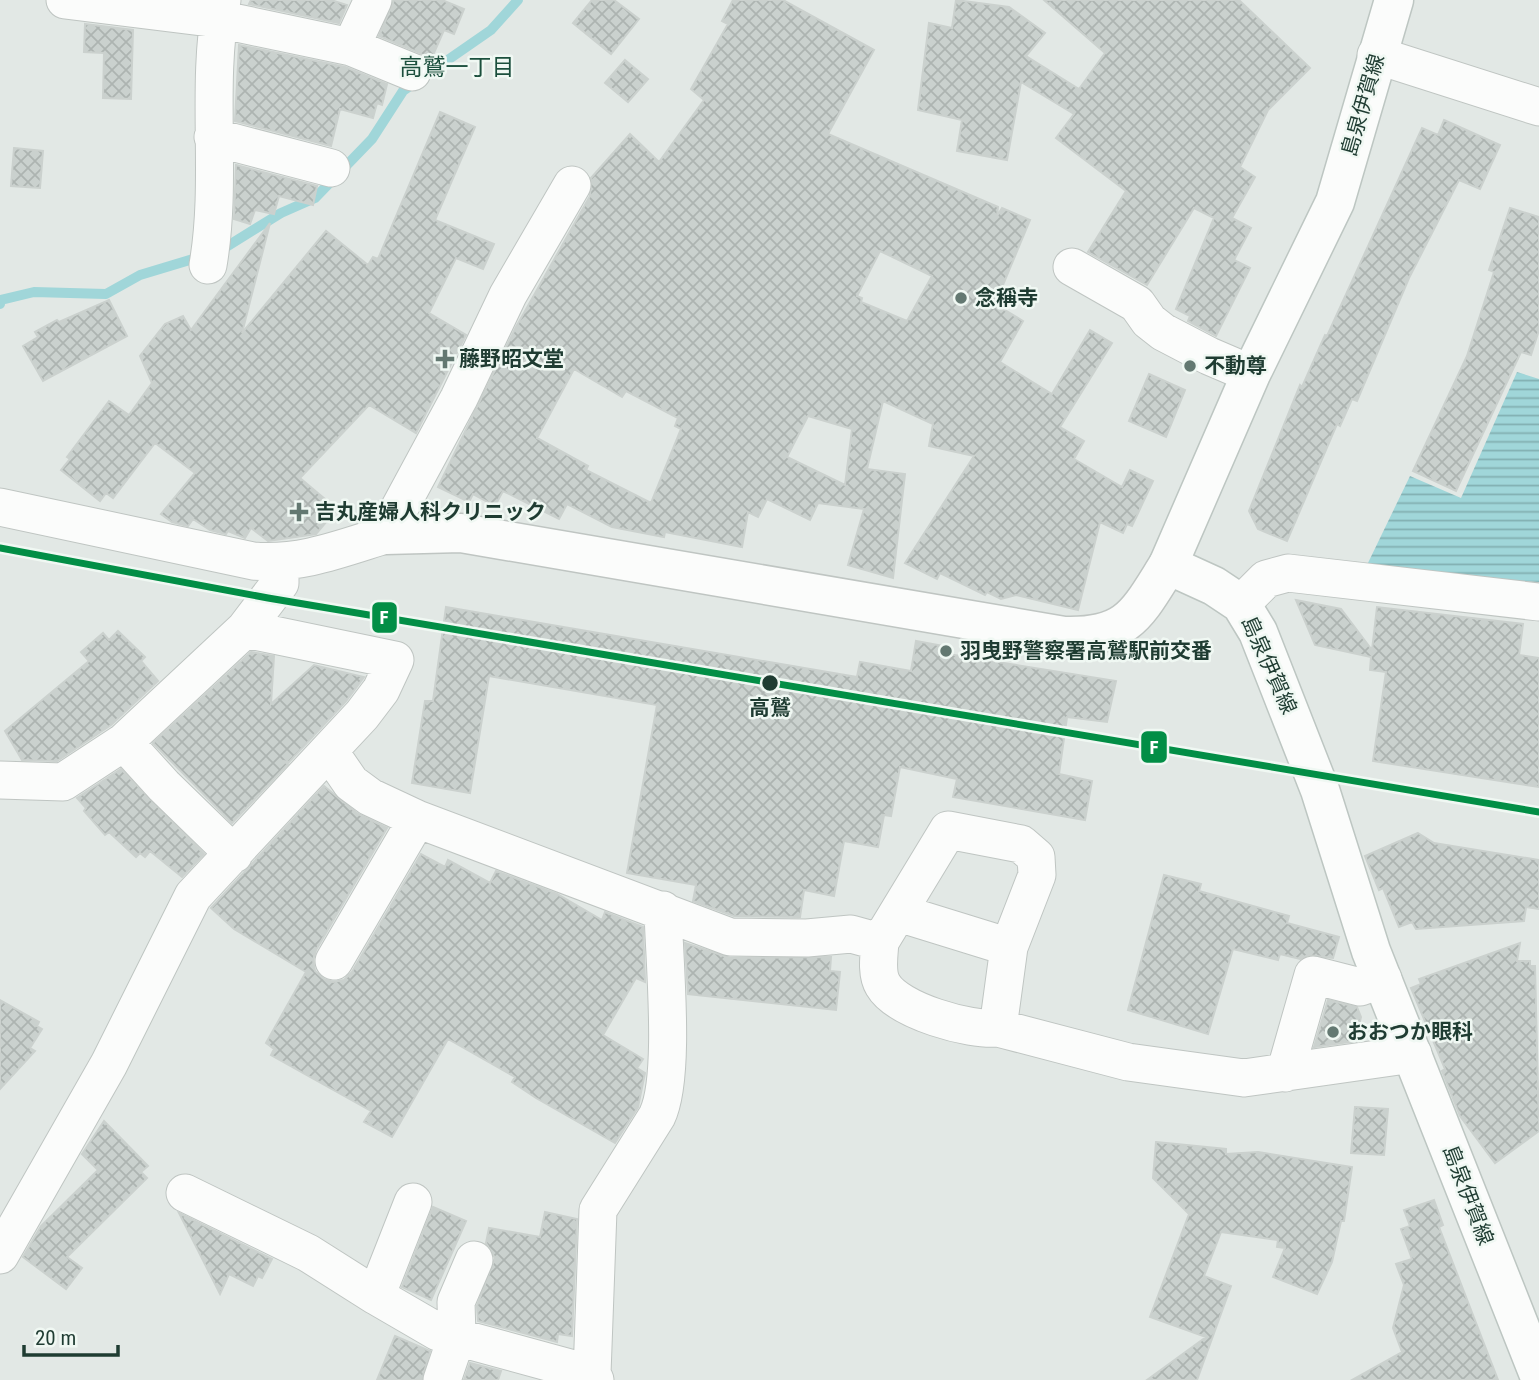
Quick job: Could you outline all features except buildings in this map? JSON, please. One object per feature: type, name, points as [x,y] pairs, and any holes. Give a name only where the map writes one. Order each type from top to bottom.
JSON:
[{"type":"main road","name":"島泉伊賀線","points":[[1394,0],[1335,202],[1251,373],[1168,565],[1214,586],[1241,604],[1258,632],[1292,716],[1383,979],[1539,1375]]},
{"type":"main road","points":[[385,536],[461,533],[1093,637],[1115,631],[1140,610],[1168,565]]},
{"type":"street","points":[[65,0],[220,10],[351,47],[412,72]]},
{"type":"street","points":[[351,47],[373,0]]},
{"type":"street","points":[[208,265],[213,236],[220,10]]},
{"type":"street","points":[[1376,55],[1539,107]]},
{"type":"street","points":[[214,137],[331,168]]},
{"type":"street","points":[[0,507],[253,561],[281,564],[302,561],[385,536],[464,389],[508,295],[572,185]]},
{"type":"street","points":[[1072,267],[1137,304],[1149,321],[1163,332],[1209,356],[1251,373]]},
{"type":"street","points":[[0,780],[64,782],[124,741],[245,629],[280,583],[281,564]]},
{"type":"street","points":[[1241,604],[1266,579],[1288,573],[1539,602]]},
{"type":"street","points":[[0,1255],[109,1064],[193,896],[329,751],[381,690],[395,660],[245,629]]},
{"type":"street","points":[[124,741],[164,786],[234,854]]},
{"type":"street","points":[[329,751],[351,783],[370,797],[416,819],[730,937],[807,938],[890,927],[1009,947]]},
{"type":"street","points":[[334,961],[416,819]]},
{"type":"street","points":[[998,1028],[1009,947],[1037,875],[1036,857],[1021,844],[948,831],[890,927],[878,960],[882,984],[902,1005],[982,1029],[998,1028],[1128,1062],[1244,1078],[1413,1054]]},
{"type":"street","points":[[185,1194],[308,1253],[438,1332],[594,1377],[598,1210],[649,1133],[664,1095],[667,1074],[663,910]]},
{"type":"street","points":[[1285,1073],[1313,975],[1360,987],[1383,979]]},
{"type":"street","points":[[376,1296],[413,1202]]},
{"type":"street","points":[[442,1380],[457,1336],[456,1302],[474,1260]]},
{"type":"water","points":[[1517,372],[1539,379],[1539,582],[1464,578],[1367,565],[1410,476],[1461,498]]},
{"type":"waterway","points":[[218,252],[281,213],[315,198],[372,139],[403,91],[491,30],[518,0]]},
{"type":"waterway","points":[[0,304],[1,300],[34,292],[106,294],[140,275],[203,256]]},
{"type":"transit line","name":"F","points":[[0,548],[268,598],[1539,812]]},
{"type":"place","name":"念稱寺","points":[[961,298]]},
{"type":"place","name":"藤野昭文堂","points":[[445,359]]},
{"type":"place","name":"不動尊","points":[[1190,366]]},
{"type":"place","name":"吉丸産婦人科クリニック","points":[[299,512]]},
{"type":"place","name":"羽曳野警察署高鷲駅前交番","points":[[946,651]]},
{"type":"place","name":"高鷲","points":[[770,683]]},
{"type":"place","name":"おおつか眼科","points":[[1333,1032]]},
{"type":"district","name":"高鷲一丁目","points":[[457,67]]}]
